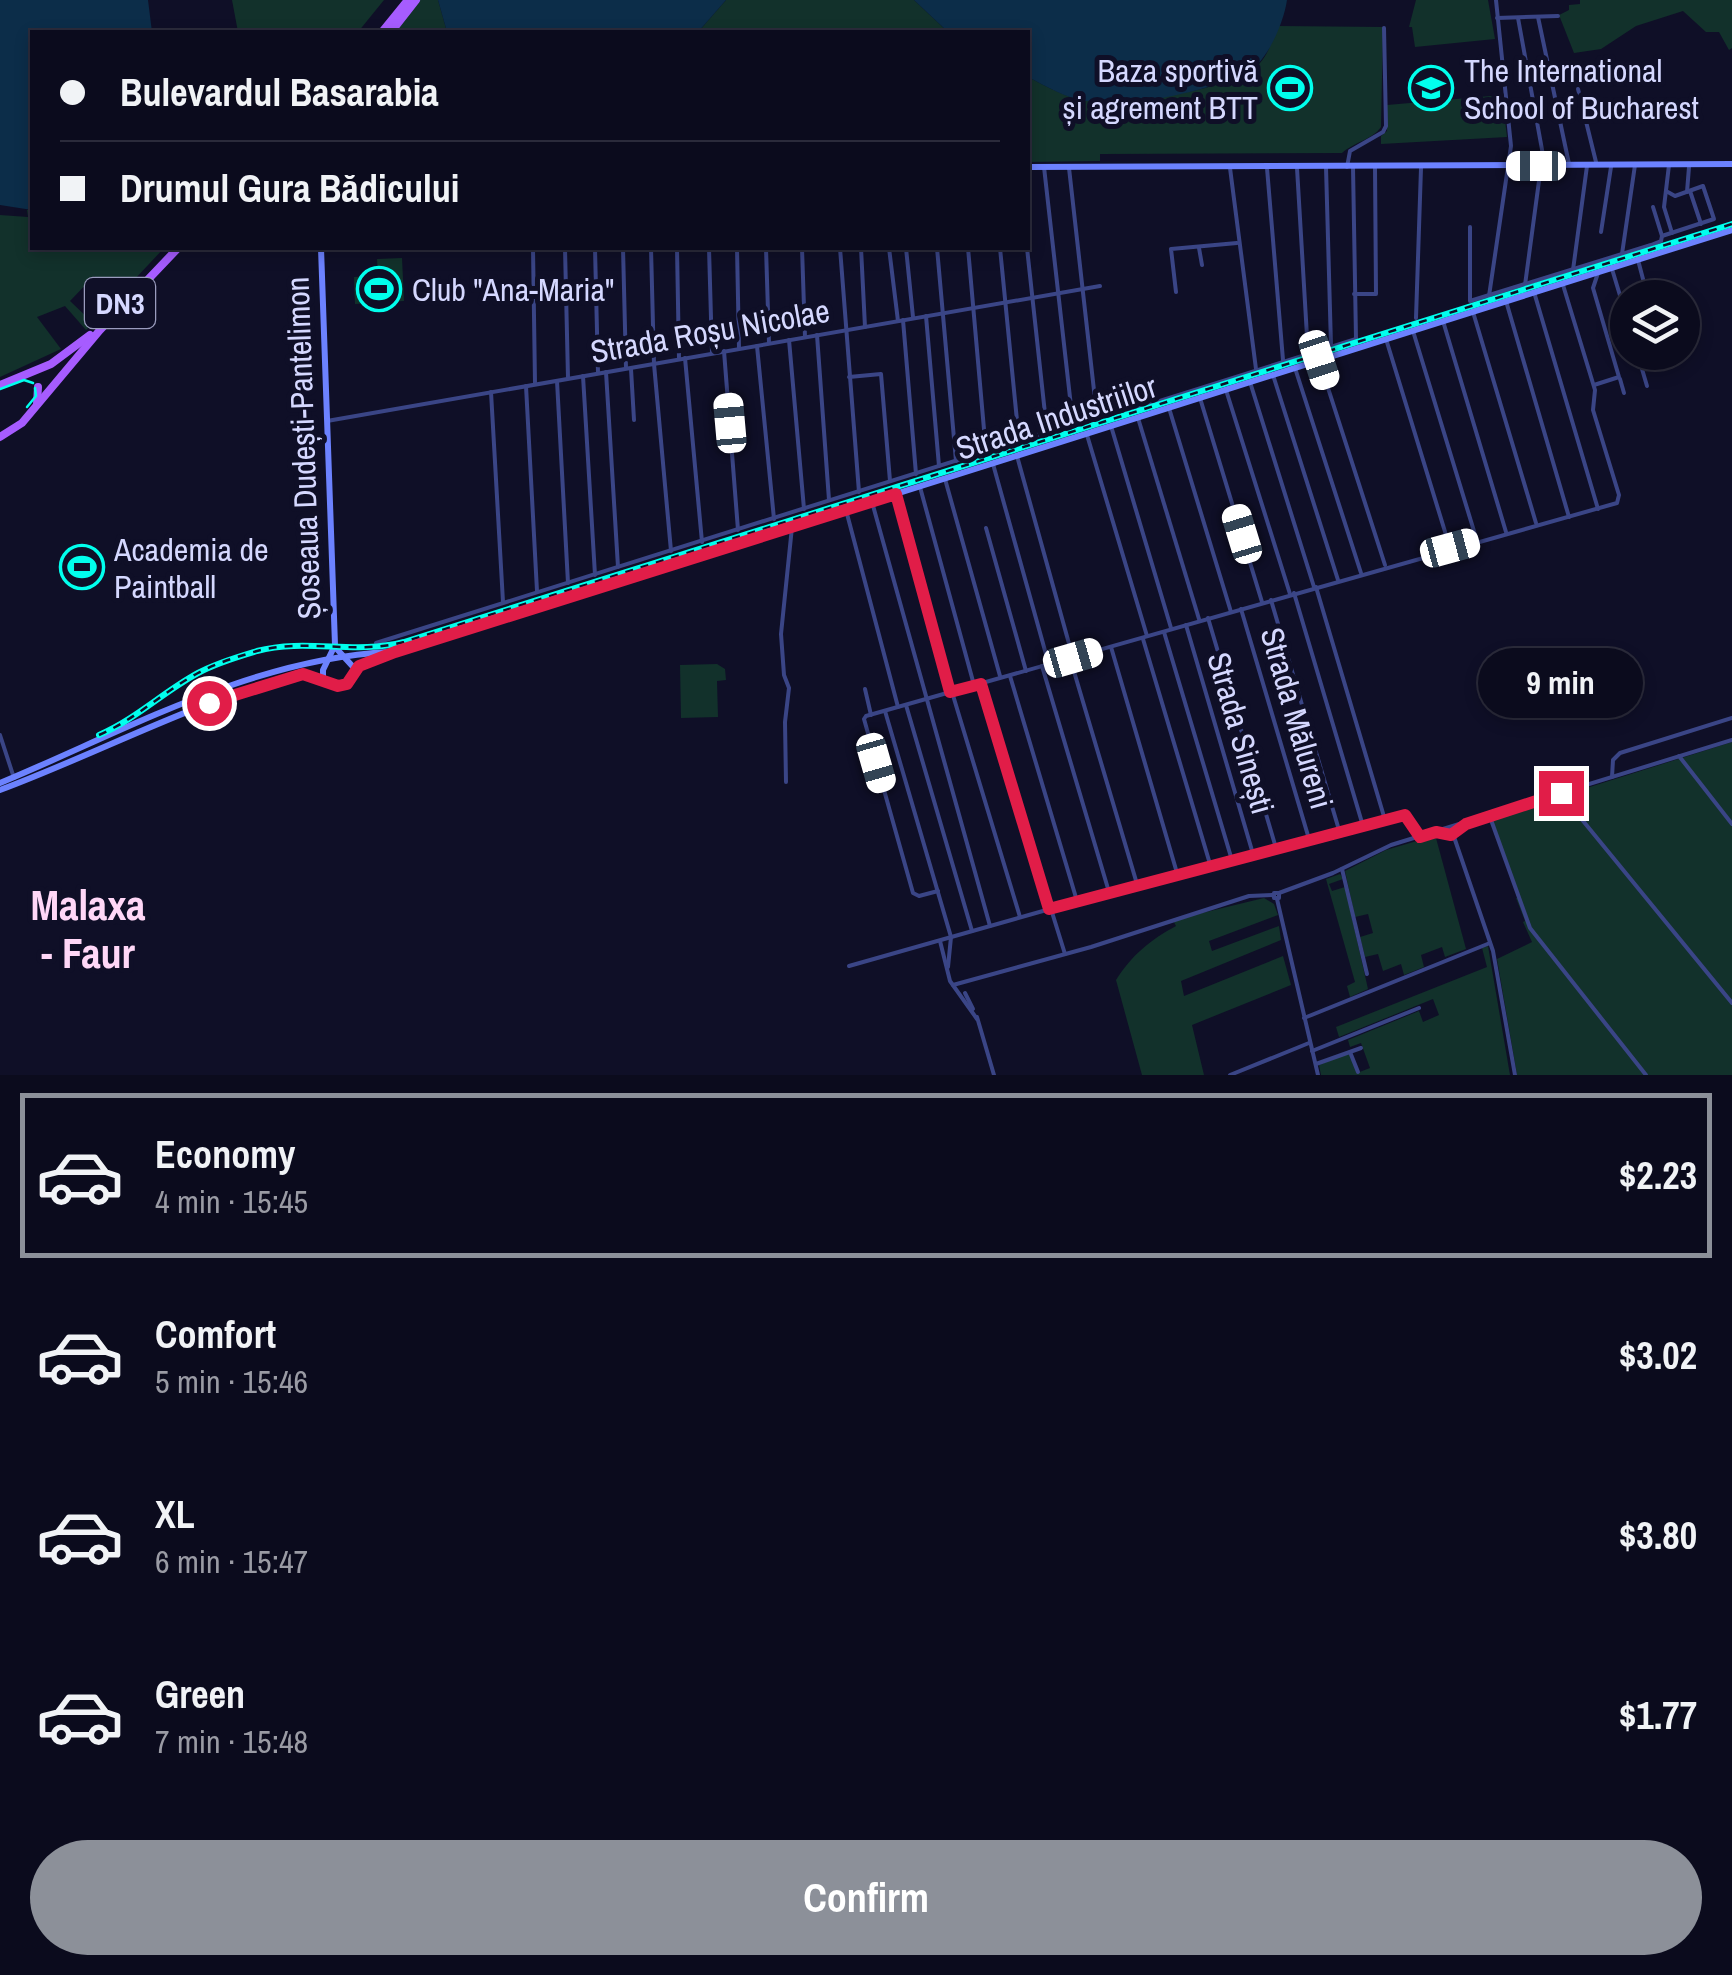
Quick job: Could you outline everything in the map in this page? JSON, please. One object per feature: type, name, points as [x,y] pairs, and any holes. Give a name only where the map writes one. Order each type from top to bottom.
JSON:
[{"type":"main road","points":[[384,30],[408,0]]},
{"type":"main road","points":[[393,30],[416,0]]},
{"type":"main road","points":[[1030,167],[1732,164]]},
{"type":"main road","name":"Strada Industriilor","points":[[323,681],[338,686],[351,682],[356,669],[395,652],[1732,230]]},
{"type":"main road","name":"DN3","points":[[0,385],[51,364],[77,347],[173,250]]},
{"type":"main road","name":"DN3","points":[[0,437],[18,427],[173,250]]},
{"type":"main road","name":"Șoseaua Dudești-Pantelimon","points":[[321,250],[335,648],[323,670],[323,681]]},
{"type":"main road","points":[[28,374],[37,384],[35,408]]},
{"type":"main road","points":[[0,446],[18,427]]},
{"type":"main road","name":"Șoseaua Dudești-Pantelimon","points":[[335,648],[356,669]]},
{"type":"main road","name":"Strada Industriilor","points":[[15,781],[207,695],[329,658],[395,652]]},
{"type":"main road","points":[[0,790],[223,698],[300,674],[323,681]]},
{"type":"main road","points":[[0,782],[15,781]]},
{"type":"street","points":[[1489,296],[1511,142],[1496,0]]},
{"type":"street","points":[[1497,18],[1558,16]]},
{"type":"street","points":[[1538,17],[1569,165]]},
{"type":"street","points":[[1518,18],[1543,166],[1525,285]]},
{"type":"street","points":[[376,643],[1122,408],[1128,411],[1356,339],[1350,151],[1383,132],[1386,126],[1384,28]]},
{"type":"street","points":[[1572,270],[1592,165],[1578,89]]},
{"type":"street","points":[[1601,232],[1611,165]]},
{"type":"street","points":[[1622,254],[1635,165]]},
{"type":"street","points":[[1670,165],[1664,207],[1672,233]]},
{"type":"street","points":[[1689,165],[1689,191],[1701,224]]},
{"type":"street","points":[[1044,166],[1072,424]]},
{"type":"street","points":[[1068,166],[1096,417]]},
{"type":"street","points":[[1416,318],[1421,166]]},
{"type":"street","points":[[1326,167],[1331,346]]},
{"type":"street","points":[[1354,294],[1376,294],[1375,167]]},
{"type":"street","points":[[1230,168],[1256,369]]},
{"type":"street","points":[[1267,168],[1283,360]]},
{"type":"street","points":[[1297,168],[1308,353]]},
{"type":"street","points":[[1470,226],[1470,301],[1657,243],[1662,236],[1714,219],[1703,186],[1675,196],[1666,191]]},
{"type":"street","points":[[1653,207],[1662,236]]},
{"type":"street","points":[[1176,292],[1172,249],[1240,243]]},
{"type":"street","points":[[1200,248],[1202,265]]},
{"type":"street","points":[[533,250],[535,384]]},
{"type":"street","points":[[565,250],[568,379]]},
{"type":"street","points":[[596,250],[598,373]]},
{"type":"street","points":[[623,250],[634,420]]},
{"type":"street","points":[[650,250],[654,364],[671,552]]},
{"type":"street","points":[[678,250],[682,359],[702,542]]},
{"type":"street","points":[[709,250],[712,354]]},
{"type":"street","points":[[737,250],[738,349]]},
{"type":"street","points":[[766,250],[769,344]]},
{"type":"street","points":[[802,250],[804,337]]},
{"type":"street","points":[[840,250],[859,492]]},
{"type":"street","points":[[861,250],[866,327]]},
{"type":"street","points":[[889,250],[916,474]]},
{"type":"street","points":[[906,250],[914,318]]},
{"type":"street","points":[[937,250],[956,462]]},
{"type":"street","points":[[968,250],[986,452]]},
{"type":"street","points":[[1000,250],[1018,442]]},
{"type":"street","points":[[1027,250],[1047,432]]},
{"type":"street","points":[[1638,260],[1643,280]]},
{"type":"street","points":[[1612,268],[1616,280]]},
{"type":"street","points":[[1599,272],[1593,288],[1624,393]]},
{"type":"street","points":[[1579,278],[1593,288]]},
{"type":"street","points":[[938,891],[916,896],[913,893],[864,720],[869,716],[1619,501],[1593,410],[1594,384],[1562,284]]},
{"type":"street","name":"Strada Roșu Nicolae","points":[[327,421],[1100,286]]},
{"type":"street","points":[[1534,292],[1598,510]]},
{"type":"street","points":[[1506,301],[1569,517]]},
{"type":"street","points":[[1474,312],[1537,524]]},
{"type":"street","points":[[926,316],[939,467]]},
{"type":"street","points":[[1443,321],[1506,533]]},
{"type":"street","points":[[1413,330],[1477,541]]},
{"type":"street","points":[[817,335],[829,501]]},
{"type":"street","points":[[1386,339],[1450,548]]},
{"type":"street","points":[[789,340],[804,509]]},
{"type":"street","points":[[757,346],[774,519]]},
{"type":"street","points":[[724,352],[738,530]]},
{"type":"street","points":[[1319,360],[1385,566]]},
{"type":"street","points":[[1295,368],[1361,574]]},
{"type":"street","points":[[1642,370],[1646,386]]},
{"type":"street","points":[[606,372],[618,568]]},
{"type":"street","points":[[849,377],[881,374],[890,482]]},
{"type":"street","points":[[1273,375],[1338,580]]},
{"type":"street","points":[[583,376],[595,575]]},
{"type":"street","points":[[1594,384],[1620,377]]},
{"type":"street","points":[[557,380],[568,583]]},
{"type":"street","points":[[1250,382],[1385,820]]},
{"type":"street","points":[[526,386],[537,592]]},
{"type":"street","points":[[1226,390],[1363,826]]},
{"type":"street","points":[[491,392],[503,603]]},
{"type":"street","points":[[1200,398],[1262,602]]},
{"type":"street","name":"Strada Mălureni","points":[[1168,408],[1231,612]]},
{"type":"street","points":[[1138,418],[1200,621]]},
{"type":"street","points":[[1111,426],[1172,629]]},
{"type":"street","points":[[1087,434],[1210,864]]},
{"type":"street","points":[[1017,456],[1137,884]]},
{"type":"street","points":[[993,464],[1109,892]]},
{"type":"street","points":[[946,479],[1001,678]]},
{"type":"street","points":[[920,487],[978,685],[1065,954]]},
{"type":"street","points":[[896,494],[1020,917]]},
{"type":"street","points":[[872,502],[990,926]]},
{"type":"street","points":[[846,510],[898,707]]},
{"type":"street","points":[[786,782],[789,688],[784,675],[781,634],[792,527]]},
{"type":"street","points":[[986,528],[1026,671]]},
{"type":"street","points":[[783,530],[789,542]]},
{"type":"street","points":[[1270,600],[1339,832]]},
{"type":"street","name":"Strada Mălureni","points":[[1241,609],[1309,840]]},
{"type":"street","points":[[1208,618],[1276,848]]},
{"type":"street","name":"Strada Sinești","points":[[1186,625],[1253,854]]},
{"type":"street","points":[[1164,632],[1232,858]]},
{"type":"street","points":[[1110,647],[1177,873]]},
{"type":"street","points":[[1010,676],[1077,901]]},
{"type":"street","points":[[865,689],[869,716]]},
{"type":"street","points":[[906,704],[972,931]]},
{"type":"street","points":[[884,711],[938,891],[948,974],[977,1018],[994,1075]]},
{"type":"street","points":[[1612,777],[1613,760],[1620,753],[1732,718]]},
{"type":"street","points":[[0,734],[15,781]]},
{"type":"street","points":[[960,989],[978,978],[1254,894],[1276,896],[1342,870],[1386,847],[1452,830],[1732,740]]},
{"type":"street","points":[[1679,756],[1732,824]]},
{"type":"street","points":[[1561,793],[1732,1003]]},
{"type":"street","points":[[850,966],[946,943],[972,931],[1232,858],[1406,815],[1420,837]]},
{"type":"street","points":[[1489,816],[1533,933],[1646,1075]]},
{"type":"street","points":[[1452,830],[1496,965],[1515,1075]]},
{"type":"street","points":[[1342,870],[1367,974]]},
{"type":"street","points":[[1276,896],[1318,1075]]},
{"type":"street","points":[[1304,1018],[1490,943]]},
{"type":"street","points":[[1312,1052],[1419,1008]]},
{"type":"street","points":[[1230,1075],[1310,1042]]},
{"type":"street","points":[[1316,1064],[1361,1048]]},
{"type":"street","points":[[1350,1052],[1358,1072]]},
{"type":"green space","points":[[232,0],[384,0],[360,30],[238,30]]},
{"type":"green space","points":[[419,0],[438,0],[446,30],[396,30]]},
{"type":"green space","points":[[726,0],[914,0],[946,30],[700,30]]},
{"type":"green space","points":[[1416,0],[1488,0],[1495,39],[1415,47],[1409,27]]},
{"type":"green space","points":[[1580,0],[1732,0],[1732,48],[1729,50],[1719,32],[1706,32],[1683,11],[1636,26],[1601,49],[1574,53],[1559,15],[1569,10],[1569,5],[1580,4]]},
{"type":"green space","name":"Baza sportivă și agrement BTT","points":[[1278,26],[1383,27],[1381,127],[1342,153],[1100,154],[1100,161],[1030,162],[1030,78],[1084,100],[1123,101],[1174,95],[1223,83],[1257,66]]},
{"type":"green space","points":[[1502,95],[1507,137],[1381,144],[1381,136],[1387,131],[1387,105]]},
{"type":"green space","points":[[30,210],[30,250],[162,250],[118,297],[94,276],[70,301],[93,323],[86,330],[65,306],[37,317],[61,349],[0,377],[0,215],[28,217]]},
{"type":"green space","name":"Club \"Ana-Maria\"","points":[[402,258],[404,301],[355,304],[354,277],[378,276],[377,259]]},
{"type":"green space","points":[[717,664],[725,669],[726,680],[717,681],[718,717],[681,718],[680,665]]},
{"type":"green space","points":[[1732,742],[1732,1075],[1517,1075],[1497,959],[1532,942],[1492,818]]},
{"type":"green space","points":[[1436,838],[1466,949],[1445,957],[1442,947],[1421,955],[1424,967],[1404,975],[1401,964],[1383,971],[1378,954],[1365,957],[1360,937],[1373,933],[1368,914],[1355,917],[1345,871],[1386,850]]},
{"type":"green space","points":[[1340,874],[1343,879],[1329,884],[1332,891],[1345,887],[1368,989],[1350,997],[1347,986],[1355,982],[1326,879]]},
{"type":"green space","points":[[1264,898],[1274,904],[1278,915],[1209,941],[1212,951],[1279,926],[1281,940],[1181,981],[1184,996],[1283,956],[1291,985],[1192,1025],[1204,1075],[1142,1075],[1116,980],[1122,971],[1142,949],[1176,926],[1173,920]]},
{"type":"green space","points":[[1488,946],[1510,1075],[1321,1075],[1319,1065],[1349,1053],[1357,1073],[1370,1068],[1361,1043],[1350,1047],[1348,1040],[1419,1011],[1423,1022],[1439,1015],[1433,999],[1339,1037],[1336,1027],[1487,967],[1482,948]]},
{"type":"water","points":[[0,0],[148,0],[152,30],[30,30],[30,210],[0,205]]},
{"type":"water","points":[[438,0],[726,0],[700,30],[446,30]]},
{"type":"water","points":[[914,0],[1287,0],[1274,39],[1263,58],[1248,72],[1169,97],[1127,102],[1086,101],[1030,78],[1030,30],[946,30]]},
{"type":"tram line","points":[[0,389],[24,380],[33,383]]},
{"type":"tram line","points":[[27,407],[36,396],[35,388]]},
{"type":"railway","points":[[99,735],[198,673],[257,651],[404,642],[1732,224]]},
{"type":"place","name":"Baza sportivă și agrement BTT","points":[[1290,88]]},
{"type":"place","name":"The International School of Bucharest","points":[[1431,88]]},
{"type":"place","name":"Club \"Ana-Maria\"","points":[[379,289]]},
{"type":"place","name":"Academia de Paintball","points":[[82,567]]},
{"type":"district","name":"Malaxa - Faur","points":[[88,929]]},
{"type":"route","points":[[209,703],[303,674],[338,686],[347,684],[359,666],[395,652],[896,494],[950,692],[981,684],[1049,909],[1405,815],[1420,837],[1436,832],[1451,835],[1466,824],[1561,793]]}]
